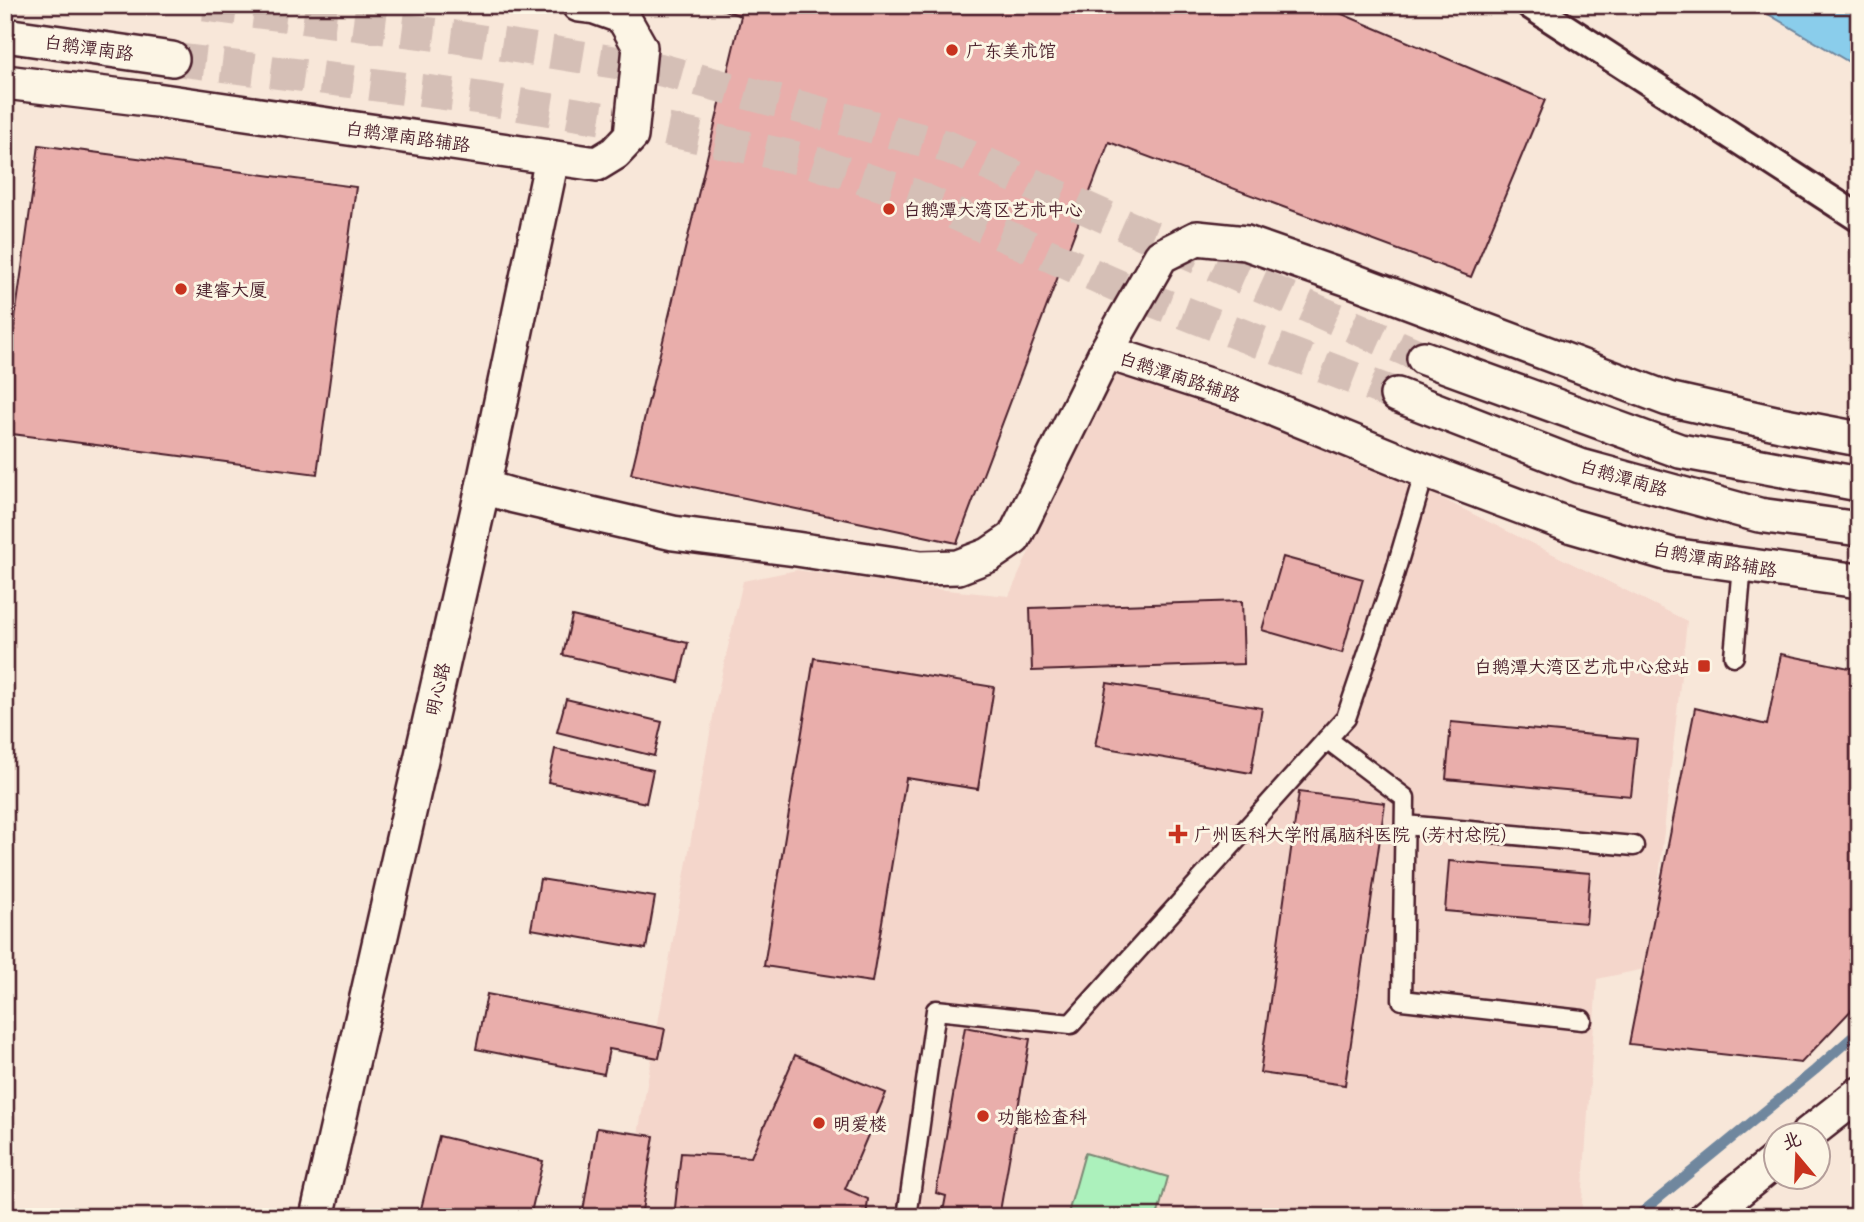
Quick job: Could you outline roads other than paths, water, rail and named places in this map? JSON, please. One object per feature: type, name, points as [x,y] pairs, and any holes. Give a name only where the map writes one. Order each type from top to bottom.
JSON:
[{"type":"street","name":"白鹅潭南路辅路","points":[[5,82],[170,102],[597,164],[615,153],[631,136],[640,47],[623,18],[595,7],[579,5]]},
{"type":"street","points":[[1530,5],[1859,218]]},
{"type":"street","name":"白鹅潭南路","points":[[5,35],[172,59]]},
{"type":"street","name":"明心路","points":[[317,1217],[483,487],[552,159]]},
{"type":"street","name":"白鹅潭南路辅路","points":[[1859,439],[1668,399],[1246,243],[1197,238],[1161,256],[1106,352],[1239,395],[1425,471],[1572,526],[1672,555],[1859,581]]},
{"type":"street","points":[[483,487],[673,533],[920,568],[958,567],[989,555],[1014,538],[1106,352]]},
{"type":"street","points":[[1424,358],[1680,451],[1859,484]]},
{"type":"street","name":"白鹅潭南路","points":[[1397,395],[1580,466],[1759,515],[1859,529]]},
{"type":"street","points":[[1827,1120],[1859,1094]]},
{"type":"street","points":[[1706,1217],[1762,1171]]},
{"type":"lane","points":[[907,1217],[936,1010],[1071,1024],[1346,718],[1393,579],[1425,471]]},
{"type":"lane","points":[[1734,656],[1742,565]]},
{"type":"lane","points":[[1327,739],[1405,798],[1402,1000],[1582,1020]]},
{"type":"lane","points":[[1405,825],[1634,846]]},
{"type":"water","points":[[1753,5],[1859,5],[1859,68]]},
{"type":"waterway","points":[[1636,1217],[1859,1031]]},
{"type":"tunnel","points":[[204,5],[456,37],[658,69],[948,147],[1424,358]]},
{"type":"tunnel","points":[[172,59],[480,98],[649,126],[807,160],[913,195],[1141,296],[1397,395]]},
{"type":"place","name":"广东美术馆","points":[[952,50]]},
{"type":"place","name":"白鹅潭大湾区艺术中心","points":[[889,209]]},
{"type":"place","name":"建睿大厦","points":[[181,289]]},
{"type":"place","name":"白鹅潭大湾区艺术中心总站","points":[[1704,666]]},
{"type":"place","name":"广州医科大学附属脑科医院（芳村总院）","points":[[1178,834]]},
{"type":"place","name":"功能检查科","points":[[983,1116]]},
{"type":"place","name":"明爱楼","points":[[819,1123]]}]
